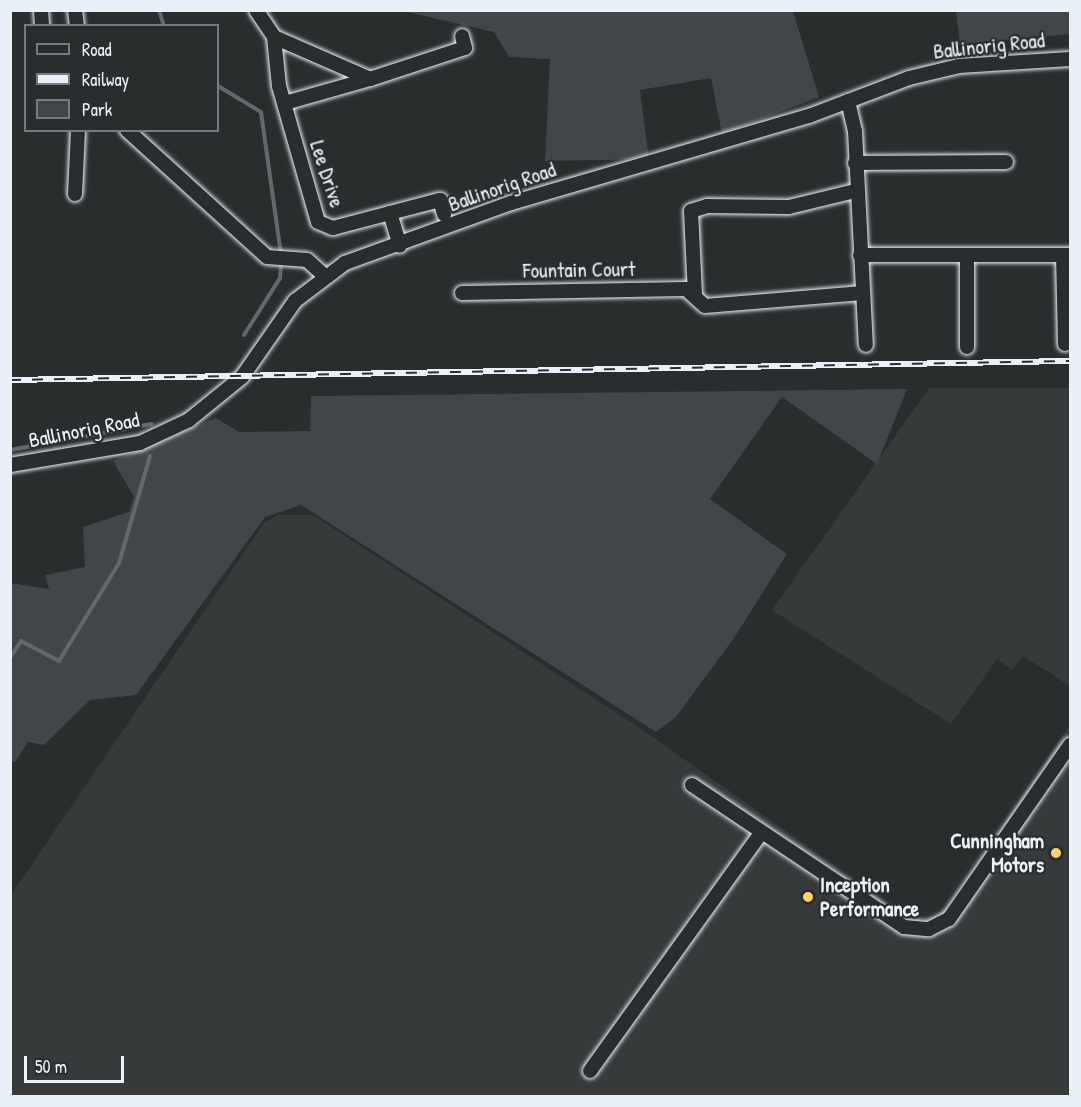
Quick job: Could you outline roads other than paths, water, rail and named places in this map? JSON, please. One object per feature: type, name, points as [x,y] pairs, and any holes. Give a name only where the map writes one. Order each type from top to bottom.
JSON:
[{"type":"street","name":"Lee Drive","points":[[256,10],[274,37],[285,103],[318,222],[333,228],[440,200],[444,214]]},
{"type":"street","points":[[285,103],[370,79],[465,48],[462,36]]},
{"type":"street","points":[[274,37],[370,79]]},
{"type":"street","name":"Ballinorig Road","points":[[10,465],[140,443],[189,420],[242,377],[295,301],[325,276],[511,203],[959,66],[1071,59]]},
{"type":"street","points":[[848,101],[855,163],[866,345]]},
{"type":"street","points":[[75,194],[78,132]]},
{"type":"street","points":[[129,132],[267,257],[307,260],[325,276]]},
{"type":"street","points":[[855,163],[1006,162]]},
{"type":"street","points":[[695,295],[691,211],[706,206],[789,207],[855,191]]},
{"type":"street","points":[[390,213],[400,246]]},
{"type":"street","points":[[860,255],[1067,255],[1065,344]]},
{"type":"street","points":[[967,255],[967,347]]},
{"type":"street","name":"Fountain Court","points":[[462,292],[686,289],[705,306],[862,293]]},
{"type":"street","points":[[692,785],[904,927],[928,929],[949,919],[1071,745]]},
{"type":"street","points":[[590,1071],[762,832]]},
{"type":"waterway","points":[[159,10],[163,24]]},
{"type":"waterway","points":[[219,87],[261,112],[281,255]]},
{"type":"waterway","points":[[244,335],[280,278],[281,262]]},
{"type":"waterway","points":[[10,450],[152,424]]},
{"type":"waterway","points":[[10,658],[21,641],[59,661],[119,563],[150,456]]},
{"type":"railway","points":[[10,380],[1070,361]]},
{"type":"place","name":"Cunningham Motors","points":[[1056,853]]},
{"type":"place","name":"Inception Performance","points":[[808,897]]}]
